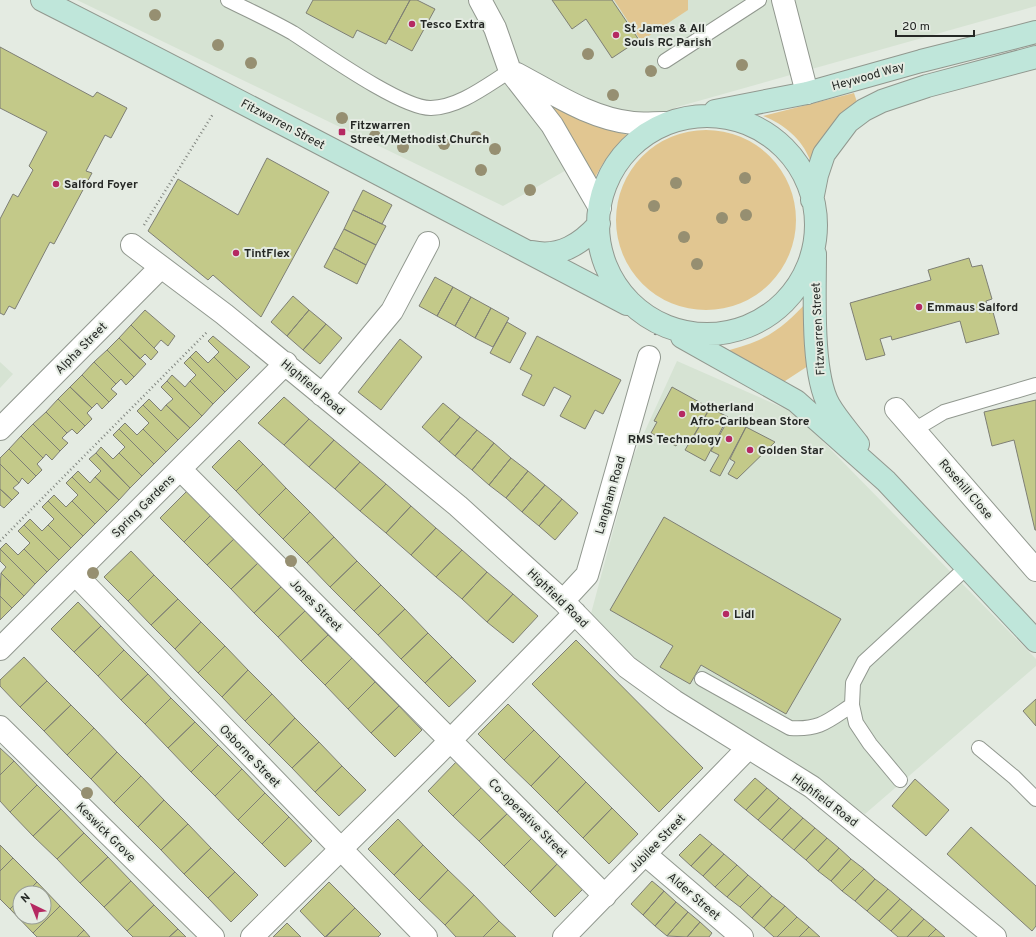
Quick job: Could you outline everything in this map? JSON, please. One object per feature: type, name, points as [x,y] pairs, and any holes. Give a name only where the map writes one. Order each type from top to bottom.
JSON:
[{"type":"street","name":"Fitzwarren Street","points":[[42,0],[226,93],[635,308],[658,324],[796,401],[886,481]]},
{"type":"street","points":[[480,0],[495,28],[510,71],[552,125],[599,216]]},
{"type":"street","points":[[783,0],[807,93]]},
{"type":"street","name":"Heywood Way","points":[[698,115],[807,93],[920,61],[1036,32]]},
{"type":"street","points":[[812,200],[817,175],[824,154],[848,122],[864,110],[882,101],[927,86],[1036,57]]},
{"type":"street","points":[[510,71],[578,106],[609,118],[633,123],[664,123],[698,115],[728,115],[773,136],[793,157],[806,181],[812,200],[815,229],[809,259],[800,281],[785,301],[766,317],[747,328],[704,337],[669,330]]},
{"type":"street","points":[[635,308],[616,287],[605,264],[600,243],[599,216],[610,174],[623,154],[639,139],[664,123]]},
{"type":"street","name":"Fitzwarren Street","points":[[523,249],[542,254],[559,252],[571,248],[586,239],[599,216]]},
{"type":"street","name":"Fitzwarren Street","points":[[815,229],[815,300],[818,367],[822,387],[829,405],[886,481],[1036,641]]},
{"type":"street","points":[[322,395],[392,311],[428,243]]},
{"type":"street","name":"Highfield Road","points":[[132,245],[286,363],[322,395],[458,506],[569,607],[627,667],[674,701],[812,787],[995,937]]},
{"type":"street","name":"Alpha Street","points":[[0,429],[161,267]]},
{"type":"street","name":"Langham Road","points":[[252,937],[548,642],[587,575],[649,357]]},
{"type":"street","name":"Spring Gardens","points":[[0,649],[286,363]]},
{"type":"street","name":"Rosehill Close","points":[[896,409],[1036,570]]},
{"type":"street","name":"Jones Street","points":[[180,470],[451,740]]},
{"type":"street","name":"Osborne Street","points":[[75,574],[426,937]]},
{"type":"street","name":"Keswick Grove","points":[[0,727],[213,937]]},
{"type":"street","name":"Co-operative Street","points":[[451,740],[605,896]]},
{"type":"street","name":"Jubilee Street","points":[[564,937],[646,855],[748,748]]},
{"type":"street","name":"Alder Street","points":[[646,855],[742,937]]},
{"type":"lane","points":[[228,0],[249,5],[380,88],[417,106],[430,108],[444,106],[460,100],[510,71]]},
{"type":"lane","points":[[665,61],[759,0]]},
{"type":"lane","points":[[914,430],[944,412],[1036,385]]},
{"type":"lane","points":[[900,780],[870,744],[856,723],[852,704],[853,683],[864,662],[966,568]]},
{"type":"lane","points":[[702,679],[790,728],[804,729],[821,726],[852,704]]},
{"type":"lane","points":[[980,748],[1014,776],[1036,799]]},
{"type":"path","points":[[132,245],[226,93]]},
{"type":"path","points":[[0,542],[224,314]]},
{"type":"shaded area","points":[[77,0],[1036,0],[1036,6],[677,107],[503,206]]},
{"type":"shaded area","points":[[614,0],[688,0],[688,10],[641,41]]},
{"type":"shaded area","points":[[854,93],[857,102],[833,124],[810,160],[807,152],[791,133],[778,123],[763,116]]},
{"type":"shaded area","points":[[550,95],[569,110],[586,120],[615,132],[628,135],[608,157],[593,182],[541,105]]},
{"type":"shaded area","points":[[715,130],[724,131],[749,140],[770,156],[786,177],[795,202],[795,238],[786,263],[770,284],[749,300],[741,303],[724,309],[697,310],[688,309],[663,300],[649,290],[636,277],[626,263],[617,238],[616,211],[617,202],[626,177],[636,163],[649,150],[663,140],[688,131]]},
{"type":"shaded area","points":[[808,301],[808,366],[782,383],[723,352],[759,340],[773,332],[786,323]]},
{"type":"shaded area","points":[[677,361],[795,413],[1036,659],[1036,666],[865,814],[665,682],[589,621],[633,457]]},
{"type":"shaded area","points":[[0,362],[13,374],[0,388]]},
{"type":"building","points":[[313,0],[410,0],[386,44],[357,30],[353,38],[306,13]]},
{"type":"building","name":"Tesco Extra","points":[[410,0],[417,0],[435,9],[412,51],[389,39]]},
{"type":"building","name":"St James & All Souls RC Parish","points":[[552,0],[612,0],[639,40],[612,58],[586,19],[572,29]]},
{"type":"building","name":"Salford Foyer","points":[[0,47],[93,97],[97,92],[127,108],[111,138],[105,135],[86,171],[92,173],[54,244],[50,242],[15,309],[9,306],[4,315],[0,313],[0,219],[13,194],[18,197],[33,170],[29,166],[47,132],[0,108]]},
{"type":"building","name":"TintFlex","points":[[267,158],[329,192],[261,317],[213,275],[208,280],[148,231],[178,179],[238,215]]},
{"type":"building","points":[[363,190],[392,205],[382,224],[353,210]]},
{"type":"building","points":[[353,210],[386,226],[376,245],[344,229]]},
{"type":"building","points":[[344,229],[376,245],[366,265],[334,248]]},
{"type":"building","points":[[334,248],[366,265],[357,284],[324,267]]},
{"type":"building","name":"Emmaus Salford","points":[[969,258],[972,267],[982,265],[992,299],[986,301],[989,313],[993,312],[999,334],[966,343],[960,321],[892,340],[891,336],[880,339],[885,355],[866,360],[850,303],[931,280],[928,270]]},
{"type":"building","points":[[435,277],[453,287],[437,316],[419,306]]},
{"type":"building","points":[[453,287],[471,297],[455,326],[437,316]]},
{"type":"building","points":[[293,296],[309,310],[287,336],[271,322]]},
{"type":"building","points":[[471,297],[491,308],[475,338],[455,326]]},
{"type":"building","points":[[491,308],[509,318],[493,347],[475,338]]},
{"type":"building","points":[[145,310],[175,336],[168,346],[161,340],[154,348],[131,325]]},
{"type":"building","points":[[309,310],[326,324],[303,350],[287,336]]},
{"type":"building","points":[[507,322],[526,333],[510,363],[490,353]]},
{"type":"building","points":[[326,324],[342,338],[320,364],[303,350]]},
{"type":"building","points":[[131,325],[158,352],[151,360],[145,354],[140,359],[119,338]]},
{"type":"building","points":[[213,336],[250,367],[237,380],[214,357],[219,352],[208,341]]},
{"type":"building","points":[[537,336],[621,380],[603,414],[595,410],[585,429],[560,416],[571,396],[554,387],[544,406],[522,395],[532,375],[520,369]]},
{"type":"building","points":[[119,338],[146,364],[134,377],[107,350]]},
{"type":"building","points":[[400,339],[422,357],[381,410],[358,392]]},
{"type":"building","points":[[107,350],[134,377],[126,385],[121,379],[116,384],[94,362]]},
{"type":"building","points":[[196,351],[208,363],[214,357],[237,380],[225,392],[190,357]]},
{"type":"building","points":[[190,357],[225,392],[213,404],[190,381],[196,375],[184,363]]},
{"type":"building","points":[[94,362],[116,384],[111,389],[117,394],[109,402],[82,375]]},
{"type":"building","points":[[82,375],[109,402],[102,409],[97,403],[92,408],[70,387]]},
{"type":"building","points":[[172,375],[185,387],[190,381],[213,404],[202,416],[167,381]]},
{"type":"building","points":[[167,381],[202,416],[190,428],[166,405],[173,399],[161,387]]},
{"type":"building","points":[[70,387],[92,408],[87,413],[92,419],[85,426],[58,399]]},
{"type":"building","name":"Motherland Afro-Caribbean Store","points":[[672,387],[710,408],[691,441],[681,436],[676,446],[651,433],[657,422],[654,421]]},
{"type":"building","points":[[284,397],[309,419],[284,445],[258,423]]},
{"type":"building","points":[[58,399],[85,426],[77,434],[72,429],[67,433],[46,412]]},
{"type":"building","points":[[149,399],[161,411],[166,405],[190,428],[178,440],[143,405]]},
{"type":"building","points":[[1036,400],[1035,530],[1014,440],[992,446],[984,412]]},
{"type":"building","points":[[443,403],[460,417],[439,442],[422,427]]},
{"type":"building","points":[[143,405],[178,440],[166,452],[143,429],[149,423],[137,411]]},
{"type":"building","points":[[710,408],[728,417],[705,461],[685,450]]},
{"type":"building","points":[[46,412],[67,433],[62,438],[68,443],[60,451],[33,424]]},
{"type":"building","points":[[460,417],[477,430],[455,456],[439,442]]},
{"type":"building","name":"RMS Technology","points":[[729,418],[746,427],[720,476],[710,471],[719,455],[711,451]]},
{"type":"building","points":[[309,419],[334,440],[309,467],[284,445]]},
{"type":"building","points":[[125,423],[137,435],[143,429],[166,452],[154,464],[119,429]]},
{"type":"building","points":[[33,424],[60,451],[52,460],[46,454],[43,458],[21,436]]},
{"type":"building","name":"Golden Star","points":[[746,427],[775,442],[737,479],[728,474],[735,462],[730,459]]},
{"type":"building","points":[[119,429],[154,464],[142,476],[119,453],[125,447],[113,435]]},
{"type":"building","points":[[477,430],[494,443],[472,470],[455,456]]},
{"type":"building","points":[[21,436],[43,458],[37,464],[42,470],[36,476],[9,449]]},
{"type":"building","points":[[239,440],[263,464],[236,491],[212,467]]},
{"type":"building","points":[[334,440],[360,462],[335,489],[309,467]]},
{"type":"building","points":[[494,443],[511,458],[489,485],[472,470]]},
{"type":"building","points":[[101,447],[113,459],[119,453],[142,476],[130,488],[96,453]]},
{"type":"building","points":[[9,449],[36,476],[28,484],[22,478],[19,483],[0,464],[0,458]]},
{"type":"building","points":[[96,453],[130,488],[119,500],[95,477],[101,471],[89,459]]},
{"type":"building","points":[[511,458],[528,471],[506,498],[489,485]]},
{"type":"building","points":[[360,462],[386,484],[360,511],[335,489]]},
{"type":"building","points":[[0,464],[19,483],[13,488],[19,493],[12,500],[0,489]]},
{"type":"building","points":[[263,464],[286,488],[259,515],[236,491]]},
{"type":"building","points":[[78,471],[90,483],[95,477],[119,500],[107,512],[72,477]]},
{"type":"building","points":[[528,471],[545,485],[522,512],[506,498]]},
{"type":"building","points":[[72,477],[107,512],[95,524],[72,501],[78,495],[66,483]]},
{"type":"building","points":[[386,484],[411,506],[386,533],[360,511]]},
{"type":"building","points":[[545,485],[562,499],[539,526],[522,512]]},
{"type":"building","points":[[286,488],[310,512],[283,539],[259,515]]},
{"type":"building","points":[[0,489],[12,500],[4,508],[0,505]]},
{"type":"building","points":[[187,491],[211,515],[184,542],[160,518]]},
{"type":"building","points":[[54,495],[66,507],[72,501],[95,524],[83,536],[48,501]]},
{"type":"building","points":[[562,499],[578,513],[555,540],[539,526]]},
{"type":"building","points":[[48,501],[83,536],[71,548],[48,525],[54,519],[42,507]]},
{"type":"building","points":[[411,506],[436,528],[411,555],[386,533]]},
{"type":"building","points":[[310,512],[334,537],[307,563],[283,539]]},
{"type":"building","points":[[211,515],[234,539],[207,565],[184,542]]},
{"type":"building","name":"Lidl","points":[[664,517],[841,619],[786,714],[701,665],[690,684],[660,667],[673,646],[610,610]]},
{"type":"building","points":[[30,519],[42,531],[48,525],[71,548],[59,560],[24,525]]},
{"type":"building","points":[[24,525],[59,560],[47,572],[24,549],[30,543],[18,531]]},
{"type":"building","points":[[436,528],[462,550],[436,577],[411,555]]},
{"type":"building","points":[[334,537],[357,561],[330,587],[307,563]]},
{"type":"building","points":[[234,539],[258,563],[231,589],[207,565]]},
{"type":"building","points":[[6,543],[18,555],[24,549],[47,572],[35,584],[0,549]]},
{"type":"building","points":[[0,549],[35,584],[24,596],[1,573],[6,567],[0,561]]},
{"type":"building","points":[[462,550],[487,572],[462,599],[436,577]]},
{"type":"building","points":[[131,551],[154,575],[128,601],[104,577]]},
{"type":"building","points":[[357,561],[381,585],[354,611],[330,587]]},
{"type":"building","points":[[258,563],[281,587],[254,613],[231,589]]},
{"type":"building","points":[[487,572],[513,594],[487,622],[462,599]]},
{"type":"building","points":[[1,573],[24,596],[12,608],[0,596]]},
{"type":"building","points":[[154,575],[178,599],[151,625],[128,601]]},
{"type":"building","points":[[381,585],[405,609],[378,635],[354,611]]},
{"type":"building","points":[[281,587],[305,611],[278,637],[254,613]]},
{"type":"building","points":[[513,594],[538,616],[513,643],[487,622]]},
{"type":"building","points":[[0,596],[12,608],[0,620]]},
{"type":"building","points":[[178,599],[201,622],[175,649],[151,625]]},
{"type":"building","points":[[78,602],[101,626],[74,652],[51,629]]},
{"type":"building","points":[[405,609],[428,633],[401,659],[378,635]]},
{"type":"building","points":[[305,611],[328,635],[301,661],[278,637]]},
{"type":"building","points":[[201,622],[225,646],[198,673],[175,649]]},
{"type":"building","points":[[101,626],[124,650],[98,676],[74,652]]},
{"type":"building","points":[[428,633],[452,657],[425,683],[401,659]]},
{"type":"building","points":[[328,635],[352,658],[325,685],[301,661]]},
{"type":"building","points":[[576,640],[703,768],[659,812],[532,684]]},
{"type":"building","points":[[225,646],[248,670],[222,697],[198,673]]},
{"type":"building","points":[[124,650],[148,674],[121,700],[98,676]]},
{"type":"building","points":[[24,657],[47,681],[20,707],[0,686],[0,680]]},
{"type":"building","points":[[452,657],[476,681],[449,707],[425,683]]},
{"type":"building","points":[[352,658],[375,682],[348,709],[325,685]]},
{"type":"building","points":[[248,670],[272,694],[245,721],[222,697]]},
{"type":"building","points":[[148,674],[171,698],[145,724],[121,700]]},
{"type":"building","points":[[47,681],[71,705],[44,731],[20,707]]},
{"type":"building","points":[[375,682],[399,706],[371,733],[348,709]]},
{"type":"building","points":[[272,694],[295,718],[269,745],[245,721]]},
{"type":"building","points":[[171,698],[195,722],[168,748],[145,724]]},
{"type":"building","points":[[1036,699],[1036,726],[1023,711]]},
{"type":"building","points":[[508,704],[534,730],[504,760],[478,734]]},
{"type":"building","points":[[71,705],[94,728],[67,755],[44,731]]},
{"type":"building","points":[[399,706],[422,730],[395,757],[371,733]]},
{"type":"building","points":[[295,718],[319,742],[292,768],[269,745]]},
{"type":"building","points":[[195,722],[218,745],[191,772],[168,748]]},
{"type":"building","points":[[94,728],[117,752],[91,779],[67,755]]},
{"type":"building","points":[[534,730],[560,756],[531,786],[504,760]]},
{"type":"building","points":[[319,742],[342,766],[315,792],[292,768]]},
{"type":"building","points":[[218,745],[242,769],[215,796],[191,772]]},
{"type":"building","points":[[0,748],[14,761],[0,775]]},
{"type":"building","points":[[117,752],[141,776],[114,803],[91,779]]},
{"type":"building","points":[[560,756],[586,782],[557,812],[531,786]]},
{"type":"building","points":[[14,761],[37,785],[10,812],[0,801],[0,775]]},
{"type":"building","points":[[457,761],[483,786],[453,816],[428,791]]},
{"type":"building","points":[[342,766],[366,790],[339,816],[315,792]]},
{"type":"building","points":[[242,769],[265,793],[238,820],[215,796]]},
{"type":"building","points":[[141,776],[164,800],[138,827],[114,803]]},
{"type":"building","points":[[755,778],[767,788],[746,810],[734,800]]},
{"type":"building","points":[[915,779],[949,810],[926,836],[892,806]]},
{"type":"building","points":[[586,782],[612,808],[583,838],[557,812]]},
{"type":"building","points":[[37,785],[61,809],[33,836],[10,812]]},
{"type":"building","points":[[483,786],[509,812],[479,841],[453,816]]},
{"type":"building","points":[[767,788],[779,798],[758,820],[746,810]]},
{"type":"building","points":[[265,793],[289,817],[262,844],[238,820]]},
{"type":"building","points":[[779,798],[791,808],[770,830],[758,820]]},
{"type":"building","points":[[164,800],[188,824],[161,850],[138,827]]},
{"type":"building","points":[[612,808],[638,834],[609,864],[583,838]]},
{"type":"building","points":[[791,808],[803,818],[782,840],[770,830]]},
{"type":"building","points":[[61,809],[84,833],[57,859],[33,836]]},
{"type":"building","points":[[509,812],[534,836],[504,866],[479,841]]},
{"type":"building","points":[[289,817],[312,841],[285,867],[262,844]]},
{"type":"building","points":[[803,818],[815,828],[794,850],[782,840]]},
{"type":"building","points":[[398,819],[423,845],[394,875],[368,849]]},
{"type":"building","points":[[188,824],[211,848],[184,874],[161,850]]},
{"type":"building","points":[[971,827],[1036,886],[1036,926],[1032,931],[947,854]]},
{"type":"building","points":[[815,828],[827,838],[806,860],[794,850]]},
{"type":"building","points":[[84,833],[108,857],[80,883],[57,859]]},
{"type":"building","points":[[700,834],[712,844],[691,866],[679,855]]},
{"type":"building","points":[[534,836],[559,862],[530,892],[504,866]]},
{"type":"building","points":[[827,838],[839,848],[818,871],[806,860]]},
{"type":"building","points":[[712,844],[724,854],[703,876],[691,866]]},
{"type":"building","points":[[0,845],[13,858],[0,871]]},
{"type":"building","points":[[423,845],[448,870],[419,900],[394,875]]},
{"type":"building","points":[[211,848],[235,872],[208,898],[184,874]]},
{"type":"building","points":[[839,848],[851,859],[831,881],[818,871]]},
{"type":"building","points":[[724,854],[737,865],[715,887],[703,876]]},
{"type":"building","points":[[108,857],[131,881],[104,907],[80,883]]},
{"type":"building","points":[[13,858],[37,882],[34,885],[12,885],[12,907],[10,909],[0,899],[0,871]]},
{"type":"building","points":[[851,859],[864,869],[842,891],[831,881]]},
{"type":"building","points":[[559,862],[585,887],[555,917],[530,892]]},
{"type":"building","points":[[737,865],[748,875],[727,897],[715,887]]},
{"type":"building","points":[[864,869],[875,879],[855,901],[842,891]]},
{"type":"building","points":[[448,870],[474,895],[445,925],[419,900]]},
{"type":"building","points":[[235,872],[258,895],[231,922],[208,898]]},
{"type":"building","points":[[748,875],[761,886],[740,907],[727,897]]},
{"type":"building","points":[[875,879],[888,889],[867,911],[855,901]]},
{"type":"building","points":[[131,881],[154,905],[127,931],[104,907]]},
{"type":"building","points":[[652,881],[664,891],[643,915],[631,904]]},
{"type":"building","points":[[329,882],[355,908],[325,937],[300,911]]},
{"type":"building","points":[[761,886],[772,896],[752,918],[740,907]]},
{"type":"building","points":[[888,889],[900,899],[879,921],[867,911]]},
{"type":"building","points":[[664,891],[676,902],[655,926],[643,915]]},
{"type":"building","points":[[474,895],[499,921],[483,937],[456,937],[445,925]]},
{"type":"building","points":[[772,896],[785,906],[764,928],[752,918]]},
{"type":"building","points":[[52,898],[60,906],[52,914]]},
{"type":"building","points":[[900,899],[912,909],[891,931],[879,921]]},
{"type":"building","points":[[676,902],[688,912],[667,936],[655,926]]},
{"type":"building","points":[[154,905],[178,929],[169,937],[133,937],[127,931]]},
{"type":"building","points":[[60,906],[84,930],[77,937],[37,937],[33,933],[41,925],[52,925],[52,914]]},
{"type":"building","points":[[785,906],[797,917],[777,937],[774,937],[764,928]]},
{"type":"building","points":[[355,908],[381,934],[378,937],[326,937]]},
{"type":"building","points":[[912,909],[924,919],[907,937],[898,937],[891,931]]},
{"type":"building","points":[[688,912],[700,922],[687,937],[667,936]]},
{"type":"building","points":[[797,917],[809,927],[799,937],[777,937]]},
{"type":"building","points":[[924,919],[936,929],[928,937],[907,937]]},
{"type":"building","points":[[499,921],[516,937],[483,937]]},
{"type":"building","points":[[700,922],[712,933],[709,937],[687,937]]},
{"type":"building","points":[[287,923],[301,937],[273,937]]},
{"type":"building","points":[[25,925],[41,925],[33,933]]},
{"type":"building","points":[[809,927],[820,937],[799,937]]},
{"type":"building","points":[[178,929],[186,937],[169,937]]},
{"type":"building","points":[[936,929],[945,937],[928,937]]},
{"type":"building","points":[[84,930],[90,937],[77,937]]},
{"type":"place","name":"Tesco Extra","points":[[412,24]]},
{"type":"place","name":"St James & All Souls RC Parish","points":[[616,35]]},
{"type":"place","name":"Fitzwarren Street/Methodist Church","points":[[342,132]]},
{"type":"place","name":"Salford Foyer","points":[[56,184]]},
{"type":"place","name":"TintFlex","points":[[236,253]]},
{"type":"place","name":"Emmaus Salford","points":[[919,307]]},
{"type":"place","name":"Motherland Afro-Caribbean Store","points":[[682,414]]},
{"type":"place","name":"RMS Technology","points":[[729,439]]},
{"type":"place","name":"Golden Star","points":[[750,450]]},
{"type":"place","name":"Lidl","points":[[726,614]]}]
